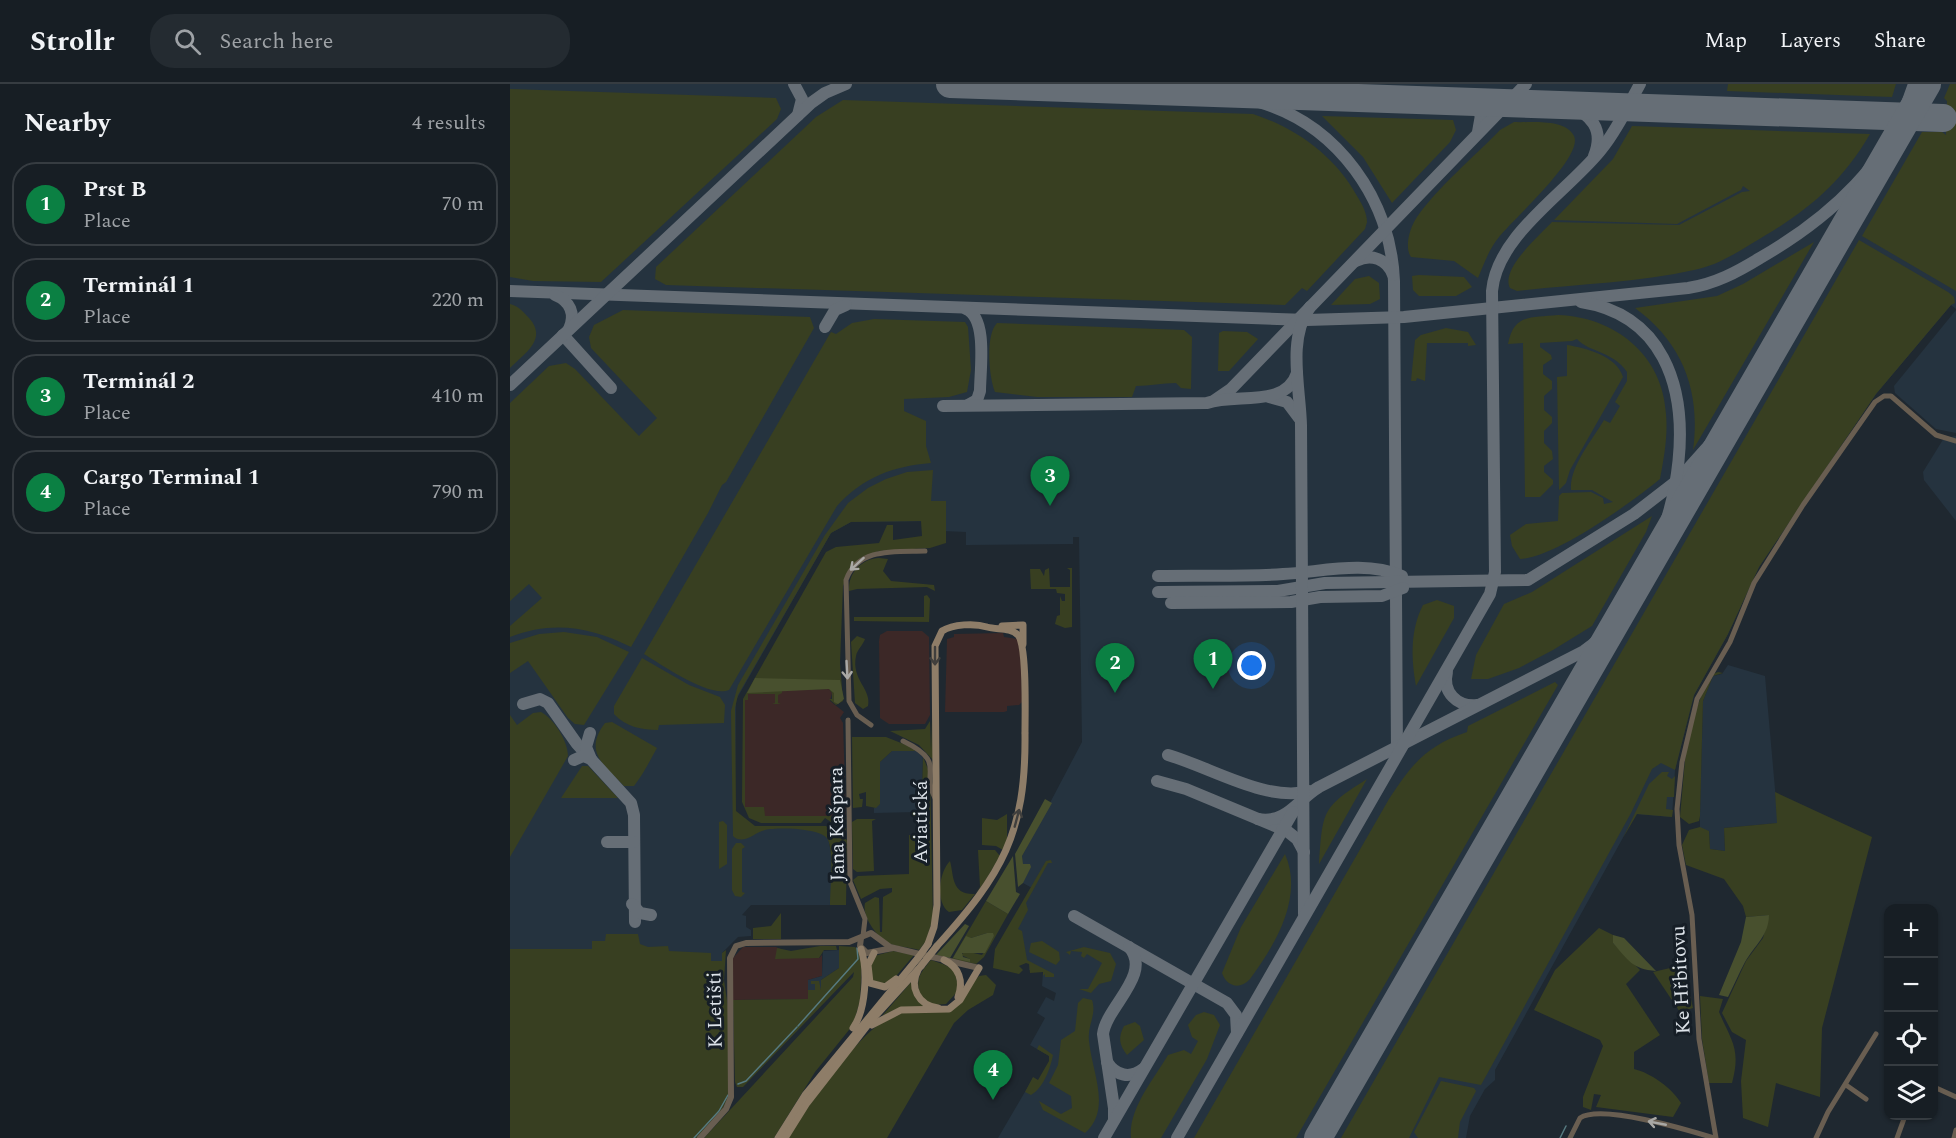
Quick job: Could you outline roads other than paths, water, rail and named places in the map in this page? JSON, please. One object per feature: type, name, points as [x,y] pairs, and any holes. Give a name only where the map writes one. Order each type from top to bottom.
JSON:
[{"type":"main road","name":"Aviatická","points":[[778,1138],[795,1108],[928,944],[936,911],[937,637],[951,627],[984,626],[1015,633],[1021,640],[1023,650],[1024,718],[1022,791],[1016,825],[997,871],[978,899],[921,966]]},
{"type":"main road","points":[[827,1067],[860,1016],[864,964],[861,949]]},
{"type":"main road","points":[[875,952],[869,961],[868,977],[874,986],[888,986],[908,970]]},
{"type":"main road","points":[[944,960],[959,974],[961,988],[958,998]]},
{"type":"main road","points":[[921,966],[914,983],[921,1000],[938,1008],[949,1005],[958,998],[979,969]]},
{"type":"main road","points":[[785,1138],[807,1102],[921,966]]},
{"type":"main road","points":[[867,1028],[896,1012],[939,1011],[952,1007],[960,1000],[979,969]]},
{"type":"street","name":"Ke Hřbitovu","points":[[1715,1138],[1698,1039],[1692,915],[1677,820],[1682,762],[1692,714],[1701,692],[1730,642],[1746,600],[1764,564],[1872,405],[1881,397],[1891,396],[1936,435],[1956,441]]},
{"type":"street","points":[[871,725],[858,717],[851,706],[846,652],[846,580],[851,569],[861,560],[883,552],[925,551]]},
{"type":"street","name":"Jana Kašpara","points":[[848,720],[850,882],[866,924],[876,936]]},
{"type":"street","points":[[903,741],[921,750],[928,759],[931,767],[932,792],[936,799]]},
{"type":"street","points":[[861,949],[866,924]]},
{"type":"street","points":[[875,952],[880,945],[876,936]]},
{"type":"street","name":"K Letišti","points":[[700,1138],[726,1110],[731,1097],[730,958],[732,950],[746,943],[845,942],[876,936],[893,948],[979,969]]},
{"type":"street","name":"K Letišti","points":[[845,942],[867,953],[893,948]]},
{"type":"street","points":[[1816,1138],[1828,1112],[1876,1034]]},
{"type":"street","points":[[1846,1085],[1866,1099]]},
{"type":"street","points":[[1938,1089],[1956,1097]]},
{"type":"street","points":[[1571,1135],[1584,1116],[1594,1116],[1599,1113],[1664,1124],[1715,1138]]},
{"type":"street","points":[[1898,1138],[1904,1120]]},
{"type":"street","points":[[1954,1138],[1956,1130]]},
{"type":"waterway","points":[[798,1026],[858,959],[857,948]]},
{"type":"waterway","points":[[738,1084],[746,1081],[797,1027]]},
{"type":"waterway","points":[[694,1138],[719,1111],[728,1095]]},
{"type":"waterway","points":[[1560,1138],[1566,1126]]},
{"type":"place","name":"Terminál 2","points":[[1050,506]]},
{"type":"place","name":"Prst B","points":[[1213,689]]},
{"type":"place","name":"Terminál 1","points":[[1115,693]]},
{"type":"place","name":"Cargo Terminal 1","points":[[993,1100]]}]
